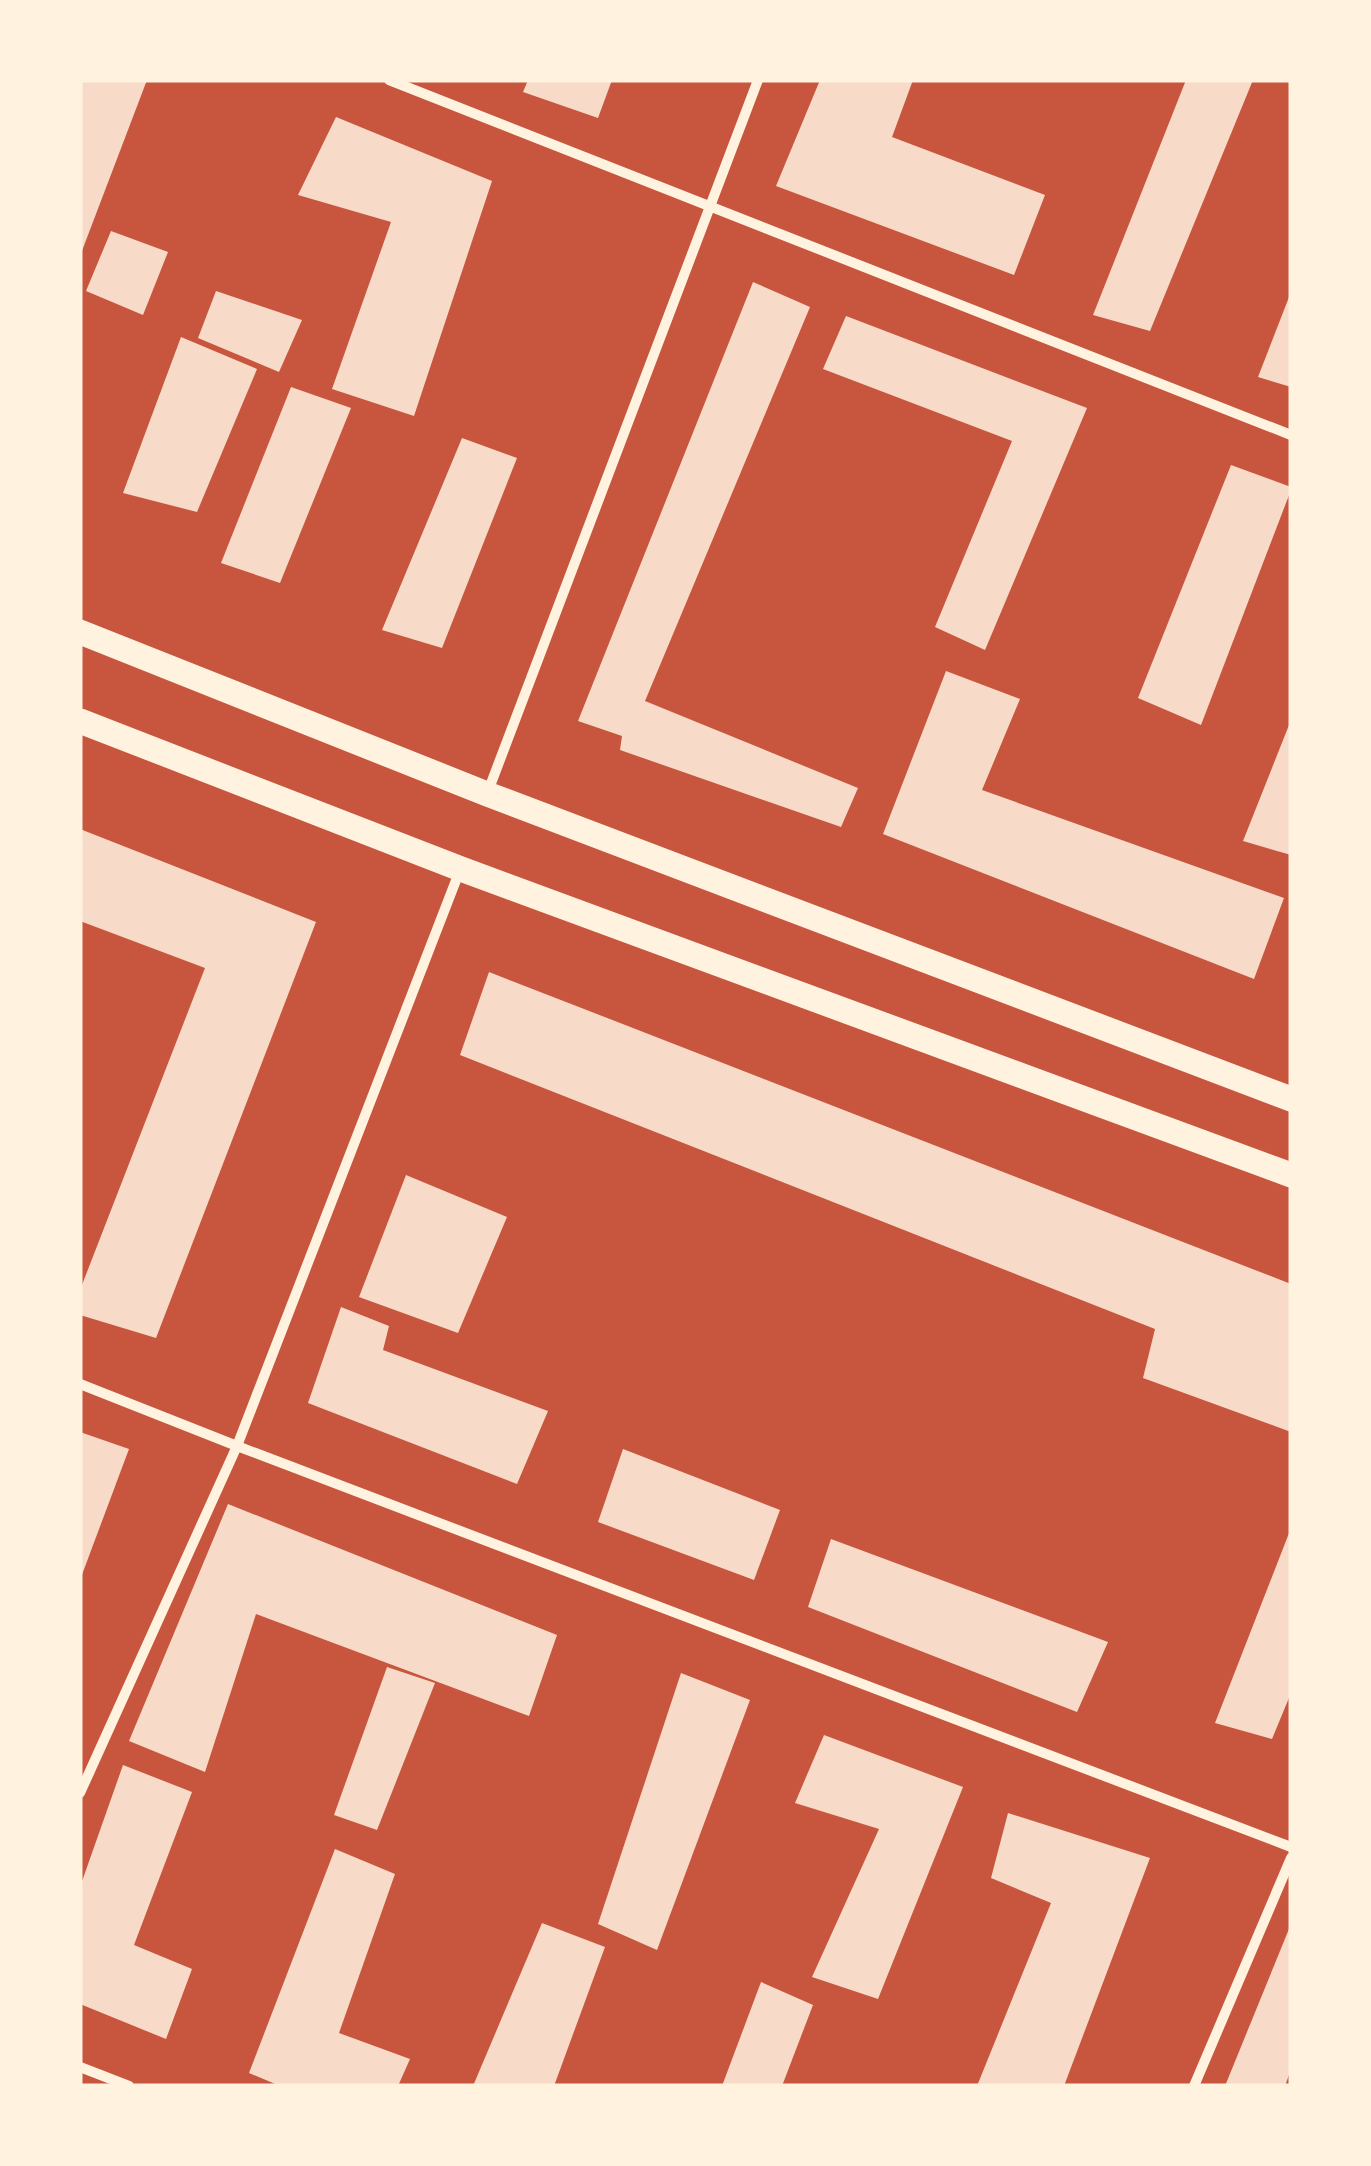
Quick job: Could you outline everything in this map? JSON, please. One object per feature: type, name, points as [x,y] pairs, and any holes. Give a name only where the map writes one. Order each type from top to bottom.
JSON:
[{"type":"main road","points":[[80,632],[487,794],[1291,1099]]},
{"type":"main road","points":[[80,722],[461,869],[1291,1176]]},
{"type":"street","points":[[389,80],[1291,435]]},
{"type":"street","points":[[487,794],[758,80]]},
{"type":"street","points":[[80,1793],[236,1446],[461,869]]},
{"type":"street","points":[[80,1384],[1291,1846]]},
{"type":"street","points":[[1194,2086],[1291,1858]]},
{"type":"street","points":[[80,2067],[129,2086]]},
{"type":"building","points":[[80,80],[147,80],[80,256]]},
{"type":"building","points":[[528,80],[612,80],[598,118],[523,92]]},
{"type":"building","points":[[820,80],[913,80],[892,137],[1045,195],[1014,275],[776,186]]},
{"type":"building","points":[[1186,80],[1253,80],[1150,331],[1093,315]]},
{"type":"building","points":[[336,117],[492,181],[414,416],[332,389],[391,222],[298,195]]},
{"type":"building","points":[[111,231],[168,252],[143,315],[86,291]]},
{"type":"building","points":[[753,282],[810,307],[645,701],[858,788],[841,827],[620,750],[622,736],[578,721]]},
{"type":"building","points":[[216,291],[302,320],[279,372],[198,338]]},
{"type":"building","points":[[1291,292],[1291,387],[1258,377]]},
{"type":"building","points":[[846,316],[1087,408],[985,650],[935,627],[1012,441],[823,369]]},
{"type":"building","points":[[181,337],[257,369],[197,512],[123,493]]},
{"type":"building","points":[[291,387],[351,408],[280,583],[221,563]]},
{"type":"building","points":[[462,438],[517,458],[442,648],[382,630]]},
{"type":"building","points":[[1231,465],[1291,490],[1201,725],[1138,698]]},
{"type":"building","points":[[946,671],[1020,699],[982,790],[1284,898],[1254,979],[883,834]]},
{"type":"building","points":[[1291,720],[1291,855],[1243,841]]},
{"type":"building","points":[[80,829],[316,922],[156,1338],[80,1315],[80,1290],[205,968],[80,921]]},
{"type":"building","points":[[489,972],[1291,1284],[1291,1432],[1143,1378],[1155,1329],[460,1055]]},
{"type":"building","points":[[406,1175],[507,1217],[458,1333],[359,1297]]},
{"type":"building","points":[[341,1307],[389,1326],[383,1350],[548,1411],[517,1484],[308,1403]]},
{"type":"building","points":[[80,1432],[129,1449],[80,1580]]},
{"type":"building","points":[[623,1449],[780,1510],[754,1580],[598,1522]]},
{"type":"building","points":[[228,1504],[557,1635],[529,1716],[256,1614],[205,1772],[129,1741]]},
{"type":"building","points":[[1291,1528],[1291,1693],[1272,1739],[1215,1723]]},
{"type":"building","points":[[831,1539],[1108,1642],[1077,1712],[808,1607]]},
{"type":"building","points":[[387,1667],[435,1683],[377,1830],[334,1815]]},
{"type":"building","points":[[681,1673],[750,1700],[657,1950],[598,1924]]},
{"type":"building","points":[[824,1735],[963,1787],[878,1999],[812,1977],[879,1829],[795,1803]]},
{"type":"building","points":[[123,1765],[192,1792],[134,1945],[192,1969],[166,2039],[80,2004],[80,1887]]},
{"type":"building","points":[[1008,1813],[1150,1858],[1064,2086],[977,2086],[1051,1903],[991,1878]]},
{"type":"building","points":[[335,1849],[395,1874],[339,2033],[410,2059],[398,2086],[280,2086],[249,2073]]},
{"type":"building","points":[[542,1923],[605,1947],[554,2086],[473,2086]]},
{"type":"building","points":[[1291,1924],[1291,2069],[1285,2086],[1225,2086]]},
{"type":"building","points":[[761,1982],[813,2005],[782,2086],[722,2086]]}]
